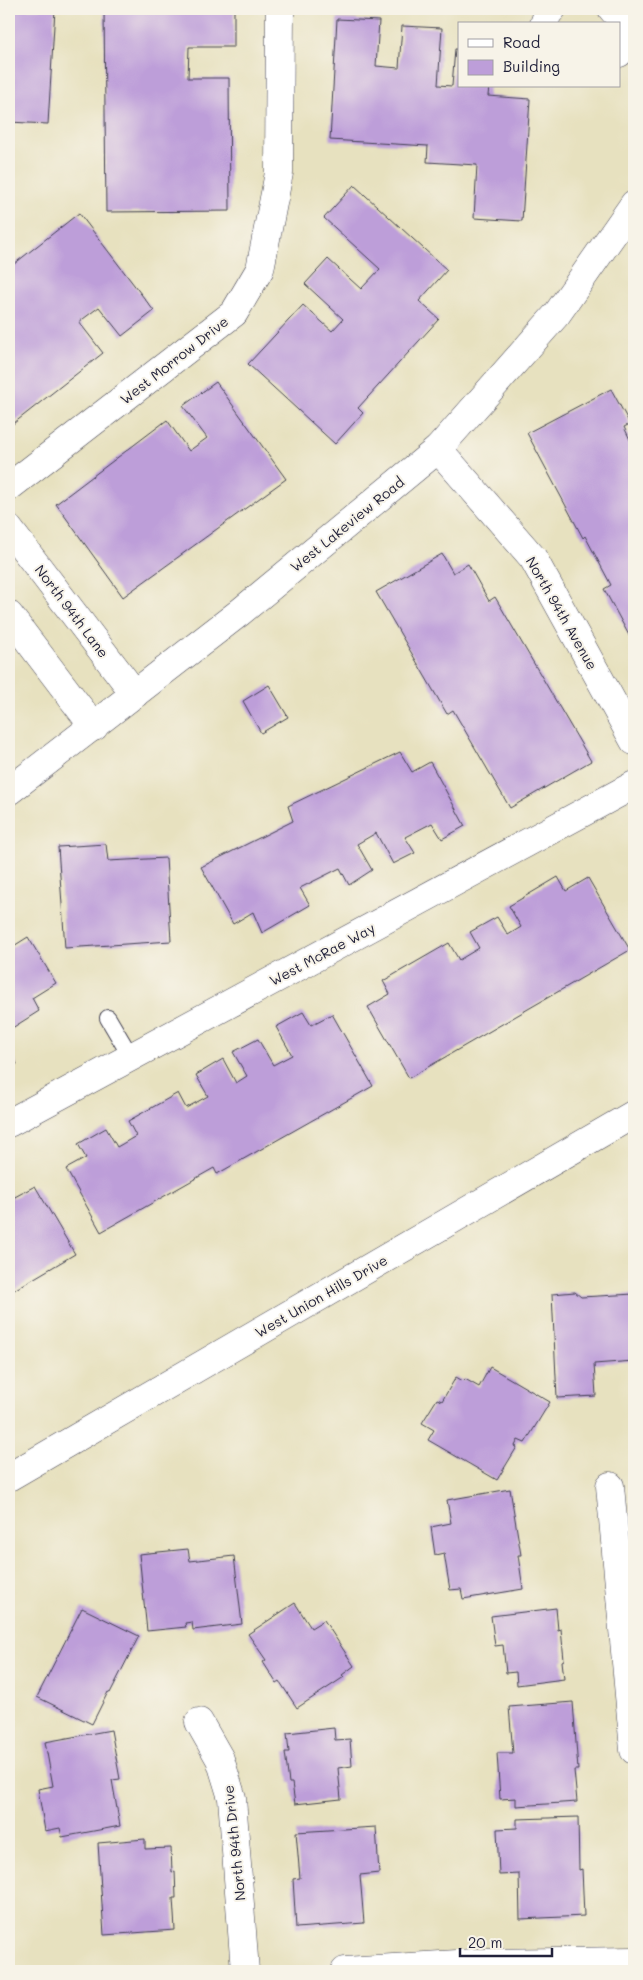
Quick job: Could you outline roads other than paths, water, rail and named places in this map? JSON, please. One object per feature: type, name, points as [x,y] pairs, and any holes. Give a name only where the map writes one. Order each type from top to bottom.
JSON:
[{"type":"street","name":"West Morrow Drive","points":[[9,488],[234,313],[260,269],[279,173],[280,9]]},
{"type":"street","points":[[612,9],[622,24],[623,38],[620,49]]},
{"type":"street","name":"West Lakeview Road","points":[[9,791],[239,613],[438,449],[557,314],[634,204]]},
{"type":"street","name":"North 94th Avenue","points":[[438,449],[532,558],[634,741]]},
{"type":"street","name":"North 94th Lane","points":[[9,529],[135,694]]},
{"type":"street","points":[[9,615],[94,727]]},
{"type":"street","name":"West McRae Way","points":[[9,1123],[634,785]]},
{"type":"street","name":"West Union Hills Drive","points":[[9,1477],[634,1114]]},
{"type":"street","points":[[610,1486],[634,1750]]},
{"type":"street","name":"North 94th Drive","points":[[199,1722],[220,1759],[232,1798],[244,1971]]},
{"type":"street","points":[[345,1971],[473,1963],[634,1962]]},
{"type":"lane","points":[[108,1018],[131,1057]]}]
